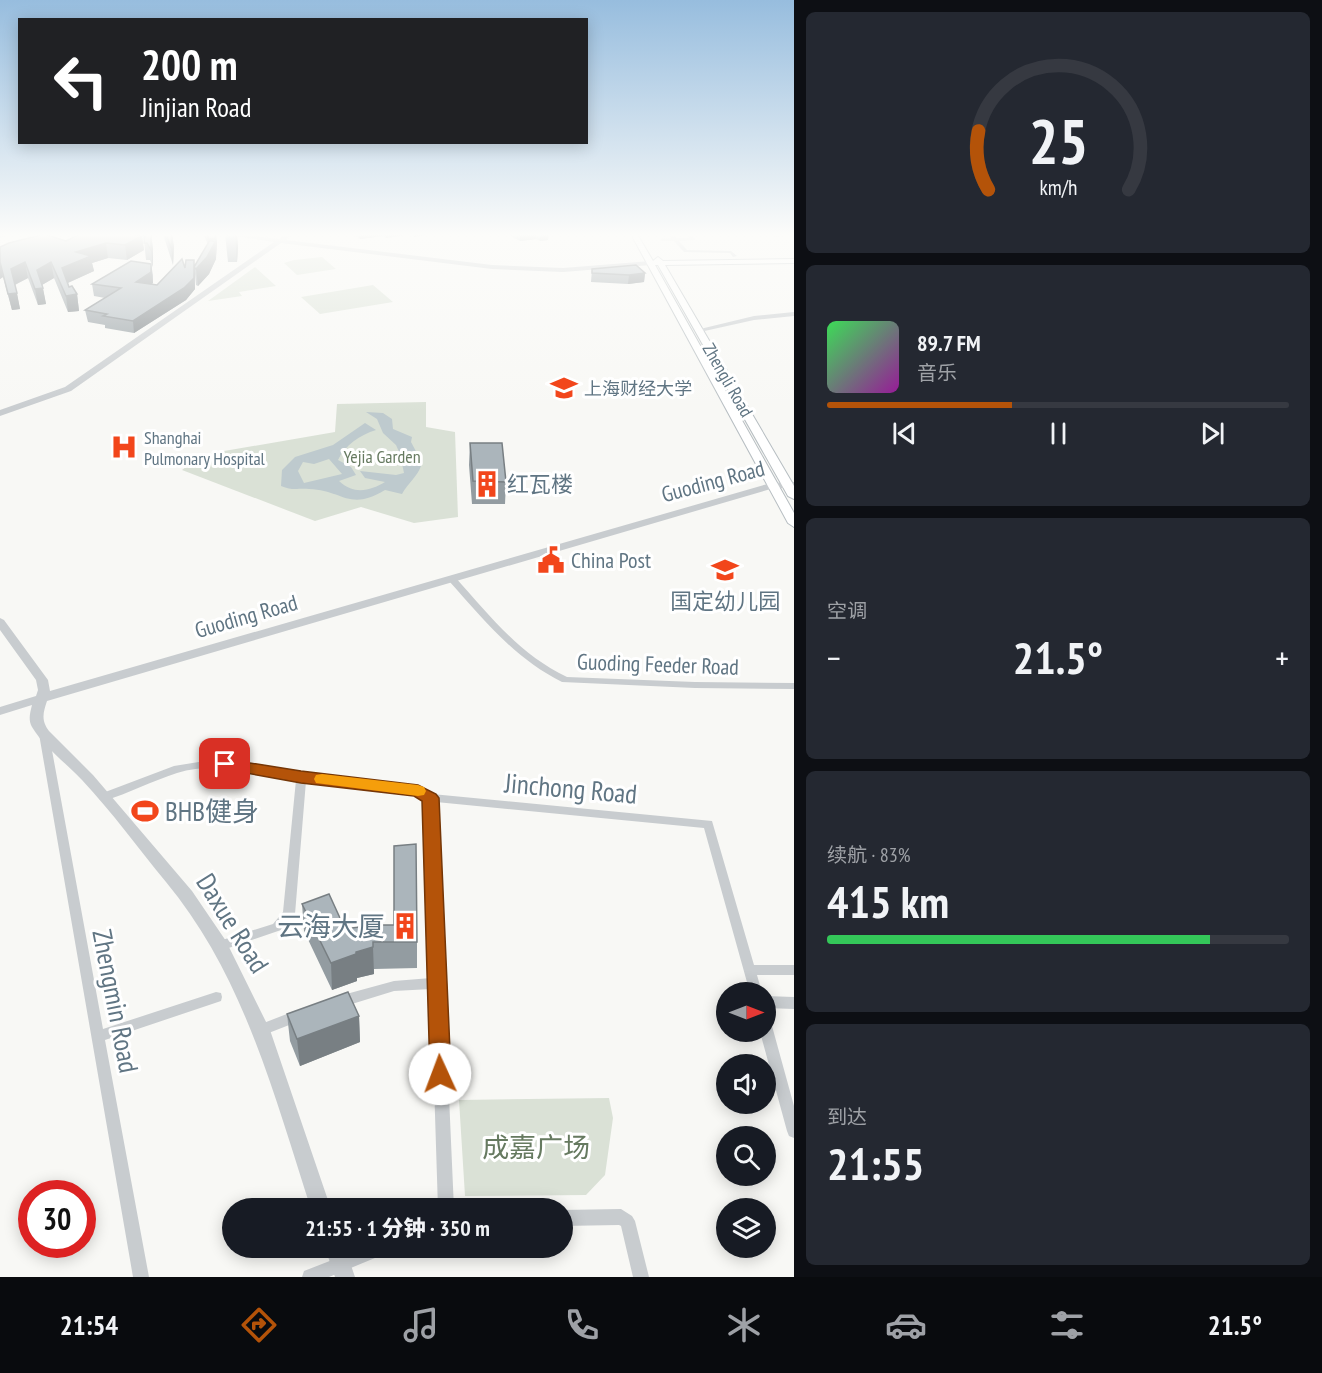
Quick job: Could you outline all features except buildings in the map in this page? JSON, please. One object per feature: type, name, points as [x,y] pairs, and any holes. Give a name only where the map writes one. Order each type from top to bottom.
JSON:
[{"type":"main road","name":"Zhengli Road","points":[[673,294],[783,486],[794,496]]},
{"type":"main road","name":"Zhengli Road","points":[[676,294],[700,330],[783,486],[794,523]]},
{"type":"street","points":[[0,412],[68,389],[205,294]]},
{"type":"street","points":[[700,330],[754,318],[794,314]]},
{"type":"street","name":"Guoding Road","points":[[0,711],[783,486]]},
{"type":"street","name":"Guoding Feeder Road","points":[[454,581],[523,654],[548,673],[566,680],[695,686],[794,686]]},
{"type":"street","points":[[0,622],[42,680],[44,690],[35,720],[44,734]]},
{"type":"street","name":"Guoding Road","points":[[0,717],[40,701]]},
{"type":"street","name":"Daxue Road","points":[[44,734],[104,797],[186,895],[220,946],[261,1030],[317,1198]]},
{"type":"street","name":"Zhengmin Road","points":[[44,734],[141,1277]]},
{"type":"street","name":"Jinchong Road","points":[[104,797],[178,769],[195,765],[225,764],[301,777],[418,790],[430,798],[708,824],[749,970]]},
{"type":"street","points":[[220,946],[277,927],[289,914],[301,777]]},
{"type":"street","points":[[430,798],[446,1198]]},
{"type":"street","points":[[753,982],[749,970],[794,970]]},
{"type":"street","points":[[326,1006],[394,986],[437,983]]},
{"type":"street","points":[[99,1036],[216,997]]},
{"type":"street","points":[[776,1002],[794,1003]]},
{"type":"street","points":[[261,1030],[308,1012]]},
{"type":"street","points":[[769,1042],[794,1131]]},
{"type":"street","points":[[573,1218],[621,1217],[627,1221],[641,1277]]},
{"type":"street","points":[[310,1277],[340,1263]]},
{"type":"green space","points":[[218,294],[240,294],[242,296],[208,301]]},
{"type":"green space","points":[[321,294],[383,294],[393,302],[320,314],[301,297]]},
{"type":"green space","name":"Yejia Garden","points":[[426,402],[426,427],[455,432],[458,517],[414,523],[361,507],[315,521],[182,470],[201,455],[335,432],[337,404]]},
{"type":"green space","name":"成嘉广场","points":[[609,1098],[613,1118],[605,1175],[586,1195],[465,1196],[459,1100]]},
{"type":"shaded area","points":[[366,412],[383,413],[392,419],[393,429],[412,437],[411,442],[419,457],[414,461],[421,466],[402,494],[385,490],[373,496],[354,500],[321,490],[292,489],[281,486],[282,470],[295,457],[333,445],[365,423],[376,430],[354,441],[338,460],[351,467],[356,475],[339,481],[350,488],[362,490],[374,488],[385,482],[365,478],[360,471],[396,475],[404,473],[396,445],[383,433],[377,419]],"holes":[[[329,459],[342,474],[304,483],[298,471],[303,462],[314,464]]]},
{"type":"slow traffic","points":[[322,779],[418,791]]},
{"type":"place","name":"上海财经大学","points":[[564,388]]},
{"type":"place","name":"Shanghai Pulmonary Hospital","points":[[124,447]]},
{"type":"place","name":"红瓦楼","points":[[487,484]]},
{"type":"place","name":"China Post","points":[[551,560]]},
{"type":"place","name":"国定幼儿园","points":[[725,570]]},
{"type":"place","name":"BHB健身","points":[[145,811]]},
{"type":"place","name":"云海大厦","points":[[405,926]]},
{"type":"route","points":[[225,764],[301,777],[418,790],[430,798],[440,1074]]}]
